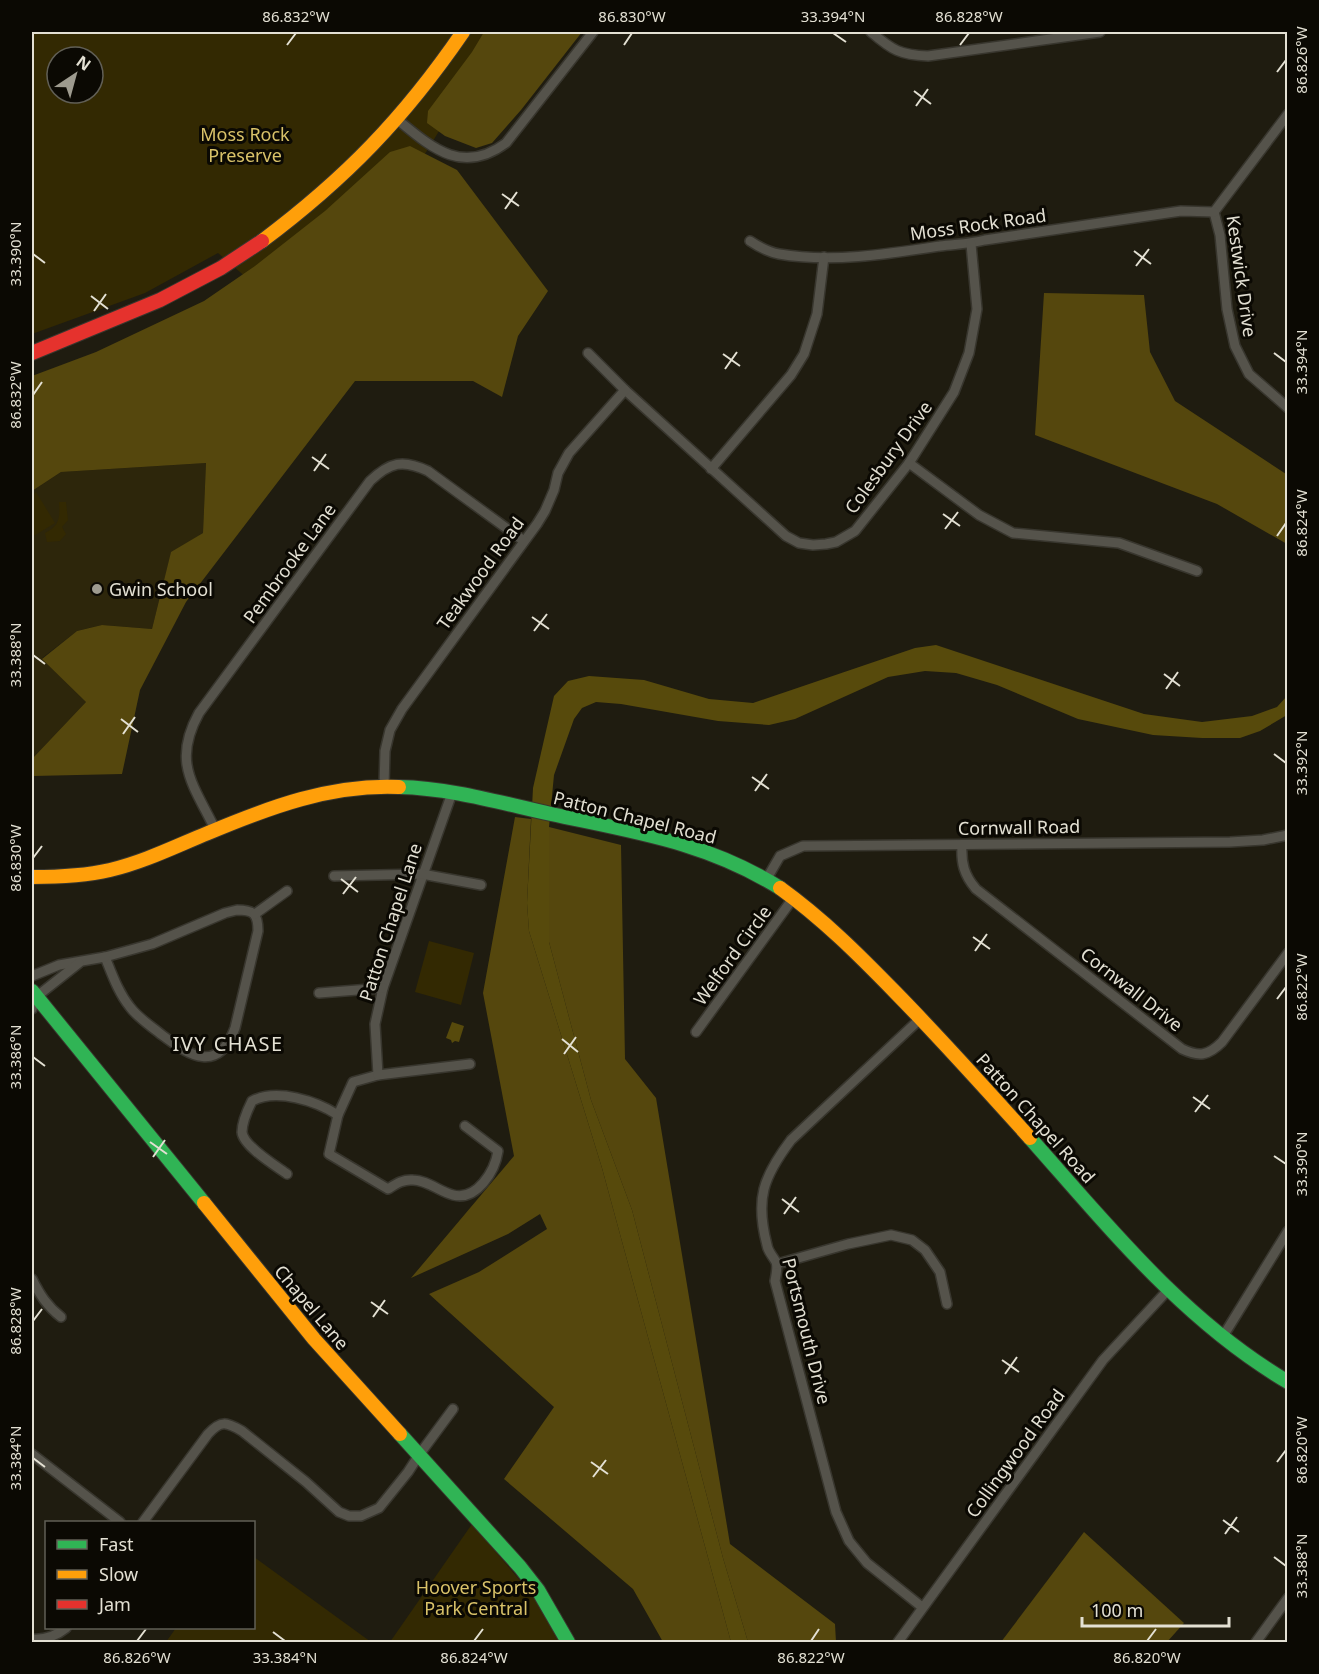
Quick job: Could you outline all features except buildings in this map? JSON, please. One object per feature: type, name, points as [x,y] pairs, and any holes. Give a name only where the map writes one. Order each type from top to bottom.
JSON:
[{"type":"street","points":[[32,353],[159,301],[218,269],[295,217],[364,155],[398,120],[429,82],[463,32]]},
{"type":"street","points":[[398,120],[423,141],[464,159],[480,158],[492,153],[512,136],[593,32]]},
{"type":"street","points":[[871,32],[889,48],[910,55],[928,56],[1100,32]]},
{"type":"street","name":"Kestwick Drive","points":[[1285,407],[1248,374],[1235,346],[1227,309],[1220,235],[1214,212],[1287,114]]},
{"type":"street","name":"Moss Rock Road","points":[[750,241],[764,250],[778,254],[824,257],[891,254],[948,245],[971,244],[1182,211],[1214,212]]},
{"type":"street","name":"Colesbury Drive","points":[[588,353],[625,390],[786,536],[799,543],[813,545],[836,542],[855,531],[909,463],[954,392],[969,353],[977,309],[971,244]]},
{"type":"street","points":[[711,469],[791,375],[804,354],[817,314],[824,257]]},
{"type":"street","name":"Teakwood Road","points":[[384,786],[390,730],[402,709],[545,511],[558,473],[569,453],[625,390]]},
{"type":"street","name":"Pembrooke Lane","points":[[215,829],[185,763],[189,732],[199,713],[369,481],[380,471],[400,463],[418,466],[524,541]]},
{"type":"street","points":[[909,463],[980,515],[1013,532],[1119,543],[1197,571]]},
{"type":"street","name":"Patton Chapel Road","points":[[32,878],[73,877],[115,868],[269,807],[301,797],[344,788],[384,786],[452,793],[697,847],[737,864],[766,880],[794,897],[836,931],[921,1018],[1168,1290],[1222,1338],[1264,1370],[1287,1382]]},
{"type":"street","name":"Patton Chapel Lane","points":[[378,1075],[375,1024],[382,988],[452,793]]},
{"type":"street","name":"Cornwall Road","points":[[766,880],[780,856],[802,846],[1230,842],[1263,840],[1287,835]]},
{"type":"street","name":"Cornwall Drive","points":[[962,845],[963,868],[976,889],[1182,1048],[1193,1054],[1203,1056],[1222,1042],[1287,953]]},
{"type":"street","points":[[334,876],[422,874],[481,885]]},
{"type":"street","points":[[255,914],[287,891]]},
{"type":"street","name":"Welford Circle","points":[[696,1032],[794,897]]},
{"type":"street","points":[[32,976],[59,965],[105,957],[170,937],[225,913],[247,910],[255,914],[258,920],[258,931],[235,1028],[230,1041],[223,1049],[207,1056],[199,1057],[182,1050],[131,1009],[105,957]]},
{"type":"street","points":[[33,999],[79,963]]},
{"type":"street","points":[[319,993],[382,988]]},
{"type":"street","name":"Chapel Lane","points":[[33,999],[314,1339],[532,1582],[556,1618],[568,1642]]},
{"type":"street","name":"Portsmouth Drive","points":[[921,1018],[791,1140],[773,1163],[763,1191],[761,1218],[768,1249],[777,1264],[776,1281],[836,1512],[849,1541],[867,1563],[922,1607]]},
{"type":"street","points":[[465,1126],[498,1151],[497,1161],[480,1187],[466,1195],[454,1195],[416,1179],[399,1182],[388,1189],[329,1154],[338,1115],[353,1082],[378,1075],[470,1064]]},
{"type":"street","points":[[287,1174],[254,1150],[244,1138],[242,1131],[252,1101],[259,1097],[296,1098],[324,1106],[338,1115]]},
{"type":"street","points":[[1222,1338],[1287,1231]]},
{"type":"street","points":[[777,1264],[848,1244],[891,1235],[912,1240],[925,1250],[940,1272],[947,1304]]},
{"type":"street","points":[[32,1279],[49,1308],[62,1317]]},
{"type":"street","name":"Collingwood Road","points":[[898,1642],[1103,1360],[1168,1290]]},
{"type":"street","points":[[144,1521],[208,1434],[223,1423],[231,1424],[242,1431],[306,1482],[339,1512],[349,1516],[361,1516],[379,1508],[453,1409]]},
{"type":"street","points":[[32,1454],[119,1521]]},
{"type":"street","points":[[1256,1642],[1287,1598]]},
{"type":"street","points":[[32,1640],[51,1637],[64,1629]]},
{"type":"shaded area","points":[[484,32],[582,32],[492,143],[476,148],[445,136],[427,123],[428,111]]},
{"type":"shaded area","points":[[410,146],[457,170],[548,291],[518,336],[502,397],[473,381],[355,381],[186,602],[140,690],[122,774],[33,776],[32,778],[32,759],[86,702],[42,659],[77,631],[102,625],[152,629],[171,552],[203,533],[206,463],[61,472],[32,491],[32,376],[96,352],[204,301],[255,266],[325,211],[390,152]]},
{"type":"shaded area","points":[[1044,293],[1144,295],[1150,352],[1175,401],[1286,474],[1287,544],[1217,504],[1035,435]]},
{"type":"shaded area","name":"Gwin School","points":[[206,463],[203,533],[171,553],[152,629],[102,625],[77,631],[42,658],[86,702],[32,759],[32,491],[61,472]]},
{"type":"shaded area","points":[[936,645],[1144,714],[1202,722],[1252,716],[1277,707],[1287,696],[1287,715],[1260,731],[1240,738],[1153,735],[1078,719],[997,685],[956,673],[925,671],[888,677],[795,719],[769,725],[718,721],[621,704],[596,702],[582,708],[574,719],[554,775],[549,827],[549,942],[591,1100],[632,1210],[723,1558],[748,1642],[731,1642],[602,1168],[529,931],[527,903],[533,788],[554,696],[568,681],[589,676],[644,680],[709,699],[753,703],[915,648]]},
{"type":"shaded area","points":[[515,817],[531,819],[527,903],[529,931],[602,1168],[731,1642],[663,1642],[633,1589],[504,1479],[554,1407],[429,1294],[479,1272],[547,1229],[540,1214],[508,1234],[411,1278],[514,1156],[483,993]]},
{"type":"shaded area","points":[[549,827],[621,845],[625,1059],[656,1098],[730,1544],[835,1624],[836,1642],[748,1642],[723,1558],[632,1210],[591,1100],[549,942]]},
{"type":"shaded area","points":[[452,1022],[464,1026],[459,1042],[452,1043],[446,1038]]},
{"type":"shaded area","points":[[1084,1532],[1184,1623],[1167,1642],[1001,1642]]},
{"type":"green space","name":"Moss Rock Preserve","points":[[32,32],[500,32],[420,162],[248,279],[218,253],[145,293],[32,334]]},
{"type":"green space","points":[[36,492],[55,523],[32,537],[32,495]]},
{"type":"green space","points":[[59,502],[66,502],[68,520],[62,527],[66,534],[60,541],[47,542],[45,533],[54,527],[58,520]]},
{"type":"green space","points":[[429,941],[474,953],[461,1005],[415,992]]},
{"type":"green space","name":"Hoover Sports Park Central","points":[[472,1524],[553,1619],[560,1642],[390,1642]]},
{"type":"green space","name":"Hoover Sports Park Central","points":[[255,1558],[371,1642],[166,1642],[175,1629],[255,1629]]},
{"type":"traffic: fast","points":[[399,787],[437,790],[475,797],[669,840],[725,860],[780,888]]},
{"type":"traffic: fast","points":[[32,991],[204,1203]]},
{"type":"traffic: fast","points":[[1030,1138],[1119,1238],[1181,1301],[1250,1358],[1288,1382]]},
{"type":"traffic: fast","points":[[400,1434],[520,1567],[538,1590],[568,1642]]},
{"type":"traffic: slow","points":[[262,241],[321,194],[372,145],[419,92],[463,32]]},
{"type":"traffic: slow","points":[[32,877],[90,874],[123,867],[254,814],[301,799],[349,789],[399,787]]},
{"type":"traffic: slow","points":[[780,888],[826,925],[868,965],[1030,1138]]},
{"type":"traffic: slow","points":[[204,1203],[314,1339],[400,1434]]},
{"type":"traffic: jam","points":[[32,353],[160,300],[221,268],[262,241]]},
{"type":"place","name":"Gwin School","points":[[97,589]]},
{"type":"district","name":"IVY CHASE","points":[[228,1043]]}]
